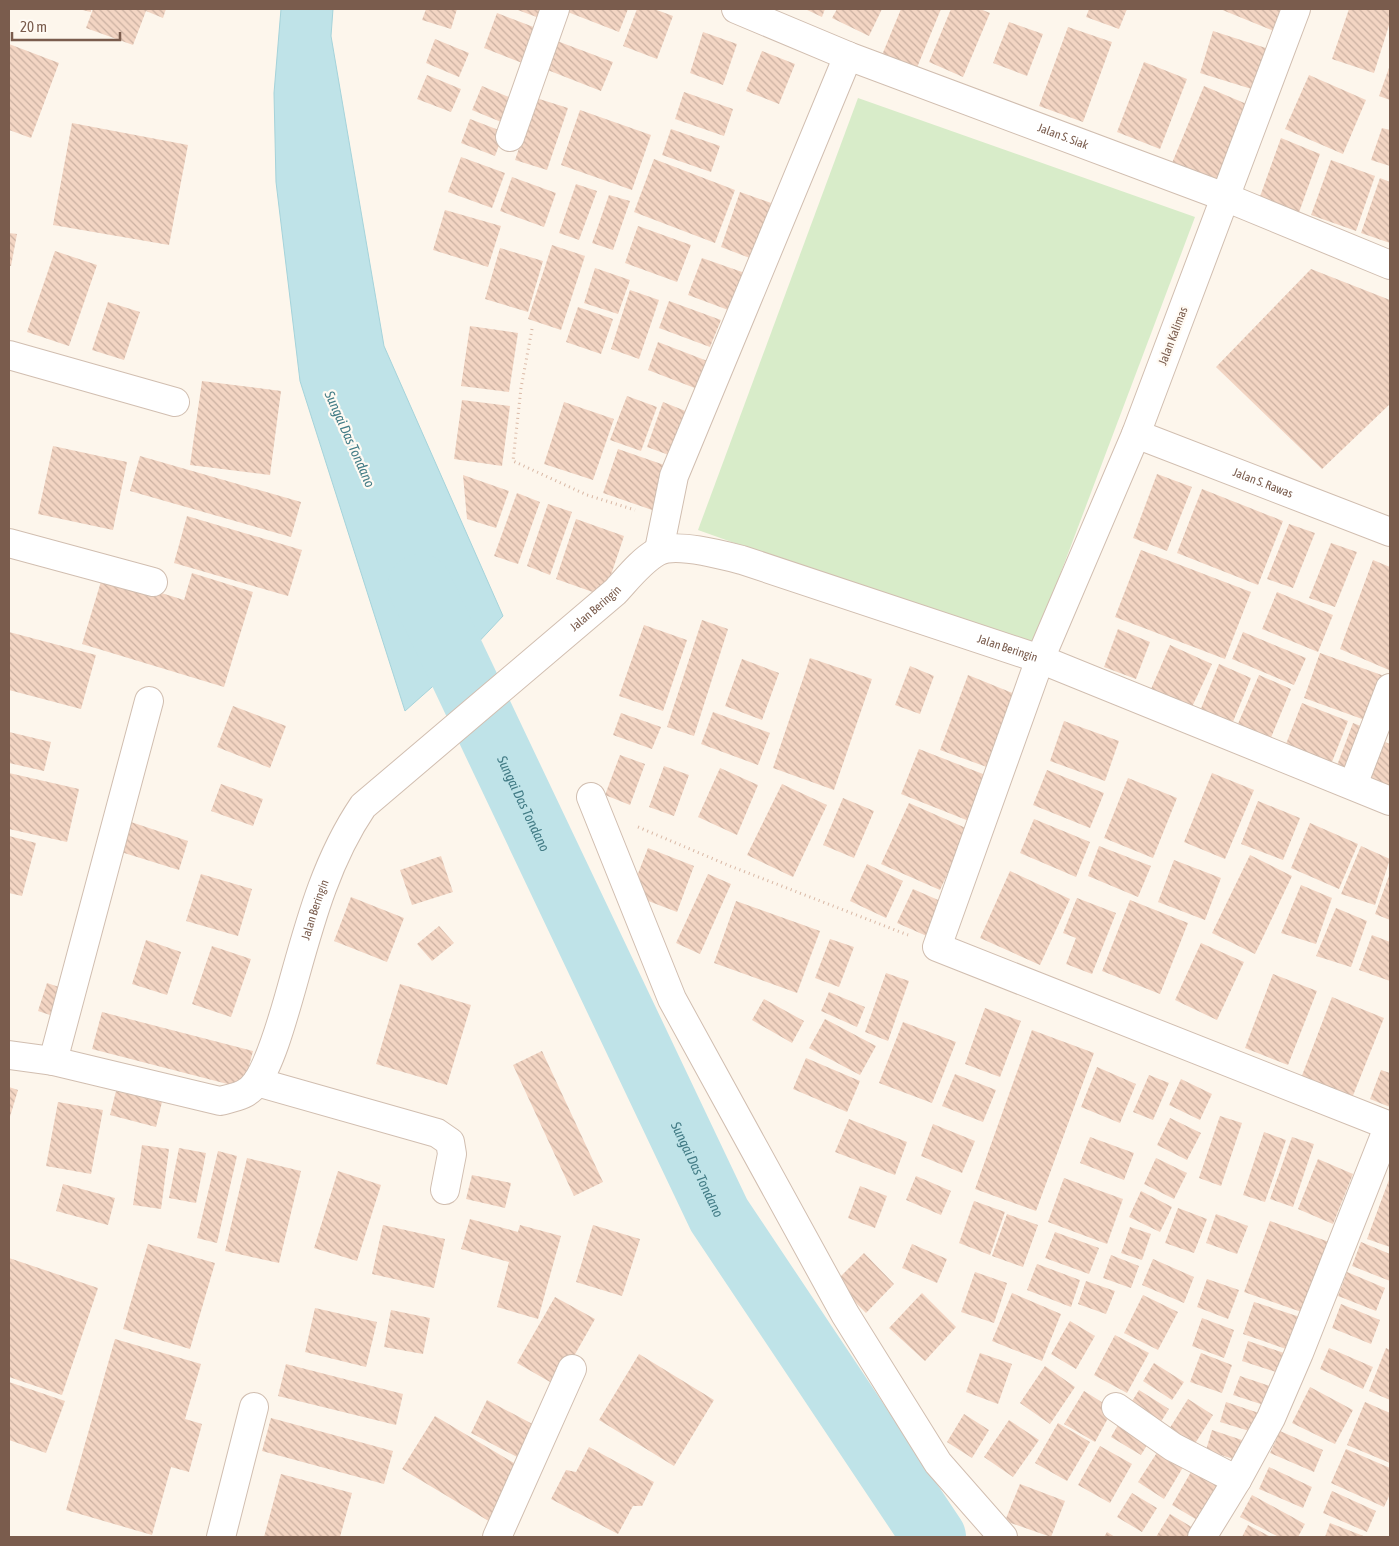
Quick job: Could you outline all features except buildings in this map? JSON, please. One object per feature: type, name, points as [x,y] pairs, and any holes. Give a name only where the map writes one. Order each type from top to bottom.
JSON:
[{"type":"street","points":[[510,136],[555,9]]},
{"type":"street","name":"Jalan S. Siak","points":[[736,9],[848,56],[1225,197],[1390,265]]},
{"type":"street","name":"Jalan Kalimas","points":[[937,947],[1040,659],[1136,434],[1296,9]]},
{"type":"street","points":[[659,550],[674,476],[848,56]]},
{"type":"street","points":[[9,355],[175,402]]},
{"type":"street","name":"Jalan S. Rawas","points":[[1136,434],[1390,532]]},
{"type":"street","points":[[9,543],[153,582]]},
{"type":"street","name":"Jalan Beringin","points":[[257,1082],[280,1028],[314,909],[334,855],[347,830],[363,806],[615,592],[637,568],[659,550],[698,549],[742,560],[1040,659],[1390,801]]},
{"type":"street","points":[[1353,785],[1390,688]]},
{"type":"street","points":[[53,1061],[150,701]]},
{"type":"street","points":[[592,803],[672,999],[845,1314],[938,1463],[1003,1537]]},
{"type":"street","points":[[937,947],[1390,1126],[1300,1353],[1271,1418],[1237,1480],[1202,1537]]},
{"type":"street","points":[[9,1054],[53,1061],[220,1101],[245,1094],[257,1082],[437,1133],[450,1142],[452,1154],[445,1190]]},
{"type":"street","points":[[497,1537],[572,1369]]},
{"type":"street","points":[[221,1537],[254,1407]]},
{"type":"street","points":[[1116,1407],[1173,1447],[1237,1480]]},
{"type":"path","points":[[532,329],[521,388],[513,461],[587,495],[665,516]]},
{"type":"path","points":[[592,803],[730,866],[858,914],[937,947]]},
{"type":"green space","points":[[858,98],[1195,217],[1032,649],[698,530]]},
{"type":"water","points":[[281,9],[333,9],[331,36],[384,346],[503,616],[458,664],[405,711],[300,381],[276,182],[274,93]]},
{"type":"waterway","name":"Sungai Das Tondano","points":[[420,586],[719,1215],[934,1537]]}]
